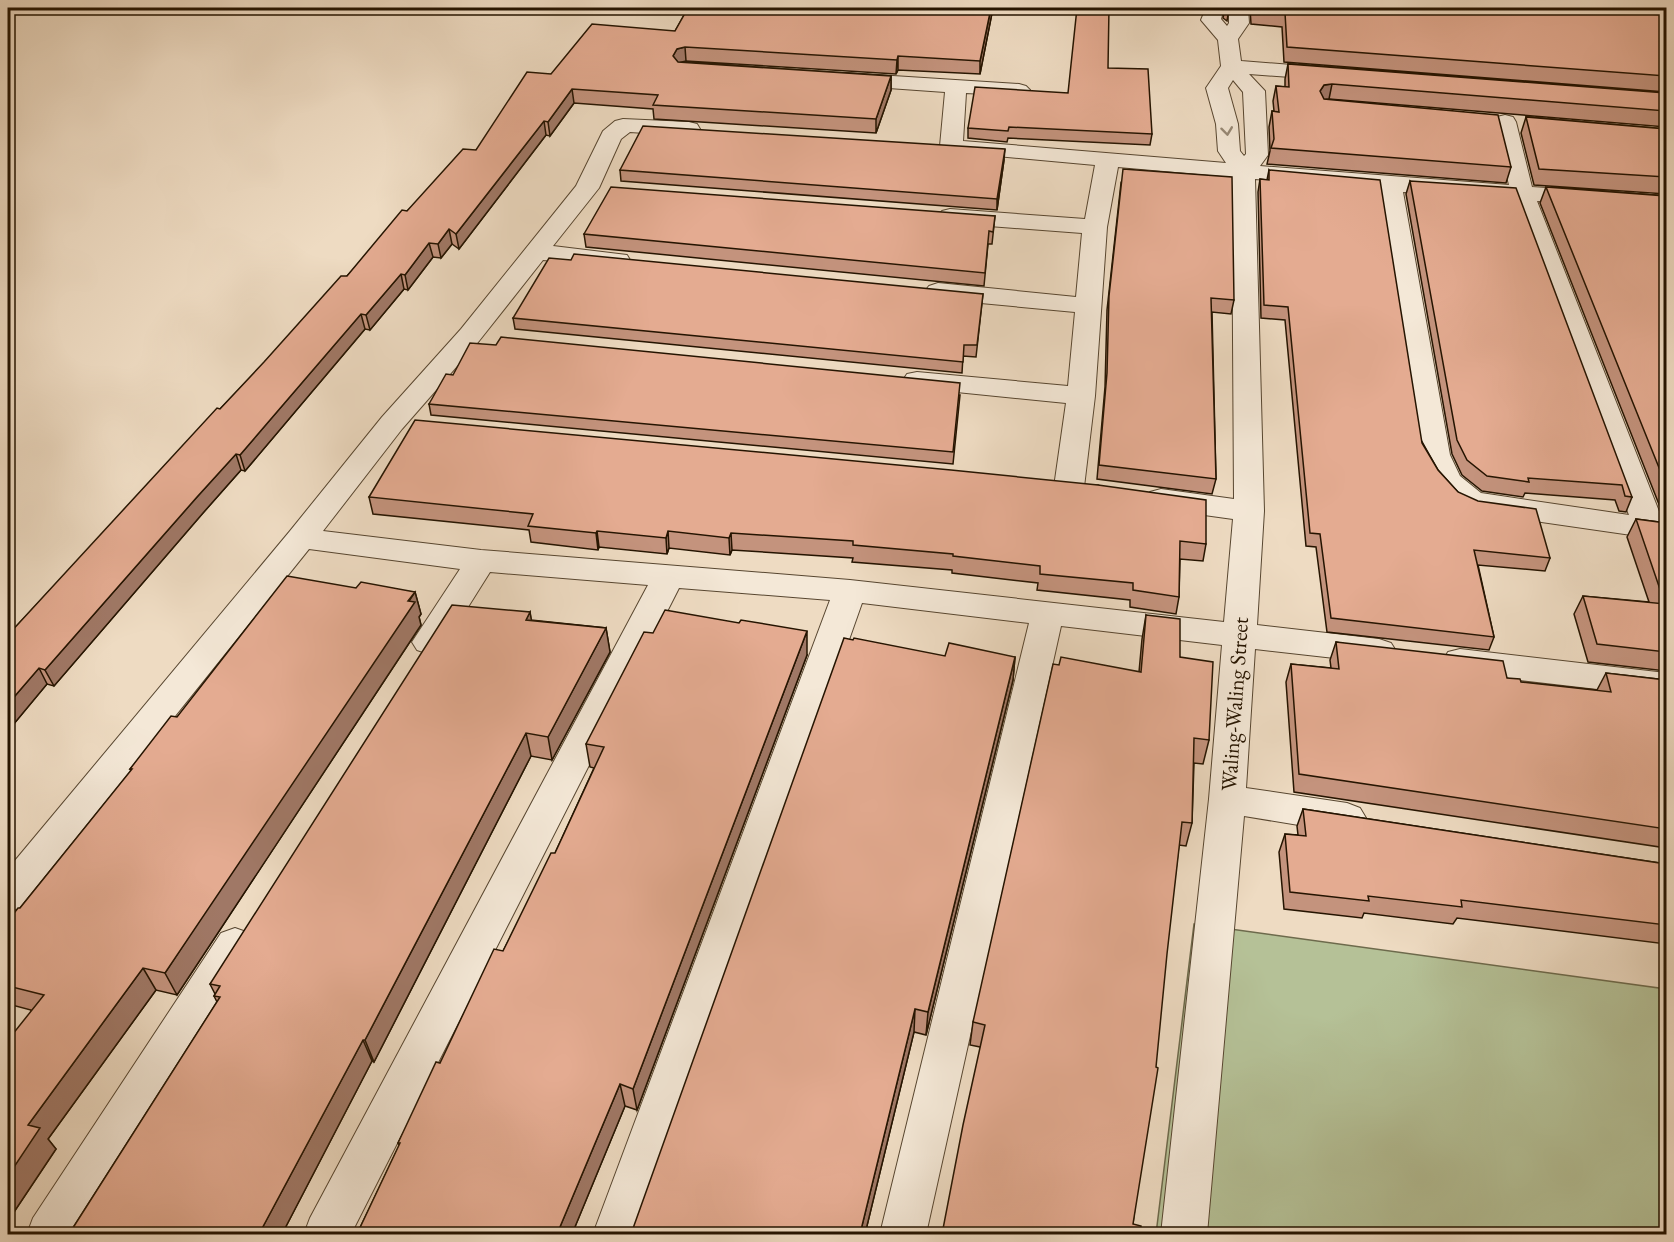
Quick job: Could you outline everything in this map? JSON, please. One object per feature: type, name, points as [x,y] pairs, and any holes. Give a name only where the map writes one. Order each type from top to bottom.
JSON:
[{"type":"street","points":[[1215,8],[1211,20],[1228,39],[1231,66],[1349,75]]},
{"type":"street","points":[[1228,39],[1239,23],[1238,8]]},
{"type":"street","name":"Waling-Waling Street","points":[[1184,1234],[1227,799],[1249,511],[1243,171],[1229,151],[1227,124],[1217,88],[1231,66],[1254,91],[1257,155],[1243,171]]},
{"type":"street","points":[[827,78],[1025,90]]},
{"type":"street","points":[[951,146],[957,86]]},
{"type":"street","points":[[1504,122],[1522,193],[1658,530]]},
{"type":"street","points":[[8,896],[301,538],[392,423],[482,336],[536,252],[598,188],[611,136],[622,126],[714,131]]},
{"type":"street","points":[[927,145],[1390,184],[1666,203]]},
{"type":"street","points":[[1069,487],[1081,396],[1095,227],[1108,159]]},
{"type":"street","points":[[1390,184],[1435,455],[1448,483],[1460,495],[1473,502],[1658,530]]},
{"type":"street","points":[[929,214],[1095,227]]},
{"type":"street","points":[[536,252],[642,263]]},
{"type":"street","points":[[913,289],[1089,306]]},
{"type":"street","points":[[893,377],[1081,396]]},
{"type":"street","points":[[392,423],[427,427]]},
{"type":"street","points":[[1137,496],[1249,511]]},
{"type":"street","points":[[301,538],[481,561],[850,591],[1666,685]]},
{"type":"street","points":[[410,672],[481,561]]},
{"type":"street","points":[[327,1234],[668,577]]},
{"type":"street","points":[[616,1234],[850,591]]},
{"type":"street","points":[[903,1234],[1048,613]]},
{"type":"street","points":[[1227,799],[1377,822]]},
{"type":"street","points":[[50,1234],[256,913]]},
{"type":"green space","points":[[1194,924],[1666,989],[1666,1234],[1156,1234]]},
{"type":"building","points":[[688,8],[991,8],[980,61],[898,56],[897,60],[685,47],[677,49],[673,56],[678,62],[891,76],[876,119],[653,105],[658,95],[572,89],[548,122],[544,121],[456,234],[449,229],[438,244],[429,243],[405,275],[401,274],[366,315],[361,314],[240,455],[236,454],[197,497],[45,670],[39,668],[8,704],[8,635],[217,408],[220,409],[264,362],[341,276],[347,276],[402,210],[407,211],[463,149],[476,150],[527,72],[551,74],[592,24],[675,31]]},
{"type":"building","points":[[1077,8],[1109,8],[1108,68],[1148,69],[1152,134],[1009,127],[1008,131],[968,128],[975,87],[1068,93]]},
{"type":"building","points":[[1254,8],[1540,8],[1666,15],[1666,76],[1287,47],[1285,13]]},
{"type":"building","points":[[1288,64],[1666,93],[1666,111],[1332,84],[1324,85],[1320,91],[1324,99],[1498,115],[1511,167],[1271,148],[1274,139],[1272,111],[1279,112],[1276,86],[1289,87]]},
{"type":"building","points":[[1526,117],[1666,129],[1666,177],[1539,169]]},
{"type":"building","points":[[643,126],[1005,149],[997,199],[620,170]]},
{"type":"building","points":[[1123,169],[1232,177],[1234,300],[1211,298],[1216,479],[1099,465],[1107,373],[1109,296]]},
{"type":"building","points":[[1269,170],[1380,180],[1422,443],[1438,470],[1458,492],[1478,501],[1536,509],[1550,558],[1474,550],[1494,637],[1331,618],[1320,534],[1310,533],[1288,307],[1264,305],[1260,179],[1269,180]]},
{"type":"building","points":[[1410,181],[1516,188],[1632,497],[1625,496],[1622,485],[1528,478],[1529,482],[1487,476],[1467,460],[1457,440]]},
{"type":"building","points":[[611,187],[995,216],[993,232],[989,231],[985,273],[584,234]]},
{"type":"building","points":[[1546,187],[1666,196],[1666,485]]},
{"type":"building","points":[[574,254],[983,294],[977,345],[964,345],[963,362],[513,318],[549,258],[571,260]]},
{"type":"building","points":[[501,337],[960,383],[953,452],[429,404],[446,374],[453,375],[470,343],[496,345]]},
{"type":"building","points":[[415,420],[951,470],[1098,485],[1206,500],[1206,544],[1180,541],[1179,597],[1133,590],[1133,583],[1040,574],[1040,566],[953,556],[953,554],[853,545],[853,541],[731,533],[729,538],[668,531],[666,538],[597,531],[596,533],[528,526],[533,514],[369,497]]},
{"type":"building","points":[[1636,519],[1666,523],[1666,652],[1597,644],[1583,596],[1665,604]]},
{"type":"building","points":[[287,576],[356,588],[361,582],[415,592],[408,601],[415,602],[165,973],[143,968],[28,1125],[40,1128],[8,1176],[8,1040],[44,995],[8,986],[8,921],[132,769],[130,769],[171,716],[177,717]]},
{"type":"building","points":[[452,605],[530,612],[526,620],[606,628],[548,737],[526,733],[365,1040],[259,1234],[69,1234],[220,997],[214,996],[220,986],[210,984]]},
{"type":"building","points":[[665,610],[739,623],[741,620],[807,631],[633,1089],[620,1084],[557,1234],[357,1234],[436,1062],[440,1063],[494,949],[503,951],[551,853],[555,853],[604,747],[586,744],[644,632],[653,633]]},
{"type":"building","points":[[1146,615],[1180,619],[1180,657],[1213,662],[1209,740],[1194,738],[1192,823],[1182,822],[1167,954],[1156,1067],[1158,1068],[1133,1224],[1141,1226],[1140,1234],[942,1234],[985,1025],[973,1022],[1053,664],[1059,665],[1061,657],[1141,672]]},
{"type":"building","points":[[844,638],[945,656],[949,643],[1015,657],[928,1012],[915,1009],[860,1234],[631,1234]]},
{"type":"building","points":[[1336,642],[1503,661],[1507,678],[1520,679],[1521,682],[1611,692],[1606,673],[1666,680],[1666,829],[1299,774],[1291,664],[1339,669]]},
{"type":"building","points":[[1303,809],[1666,864],[1666,925],[1461,900],[1462,907],[1368,896],[1369,901],[1290,892],[1285,834],[1306,836]]}]
